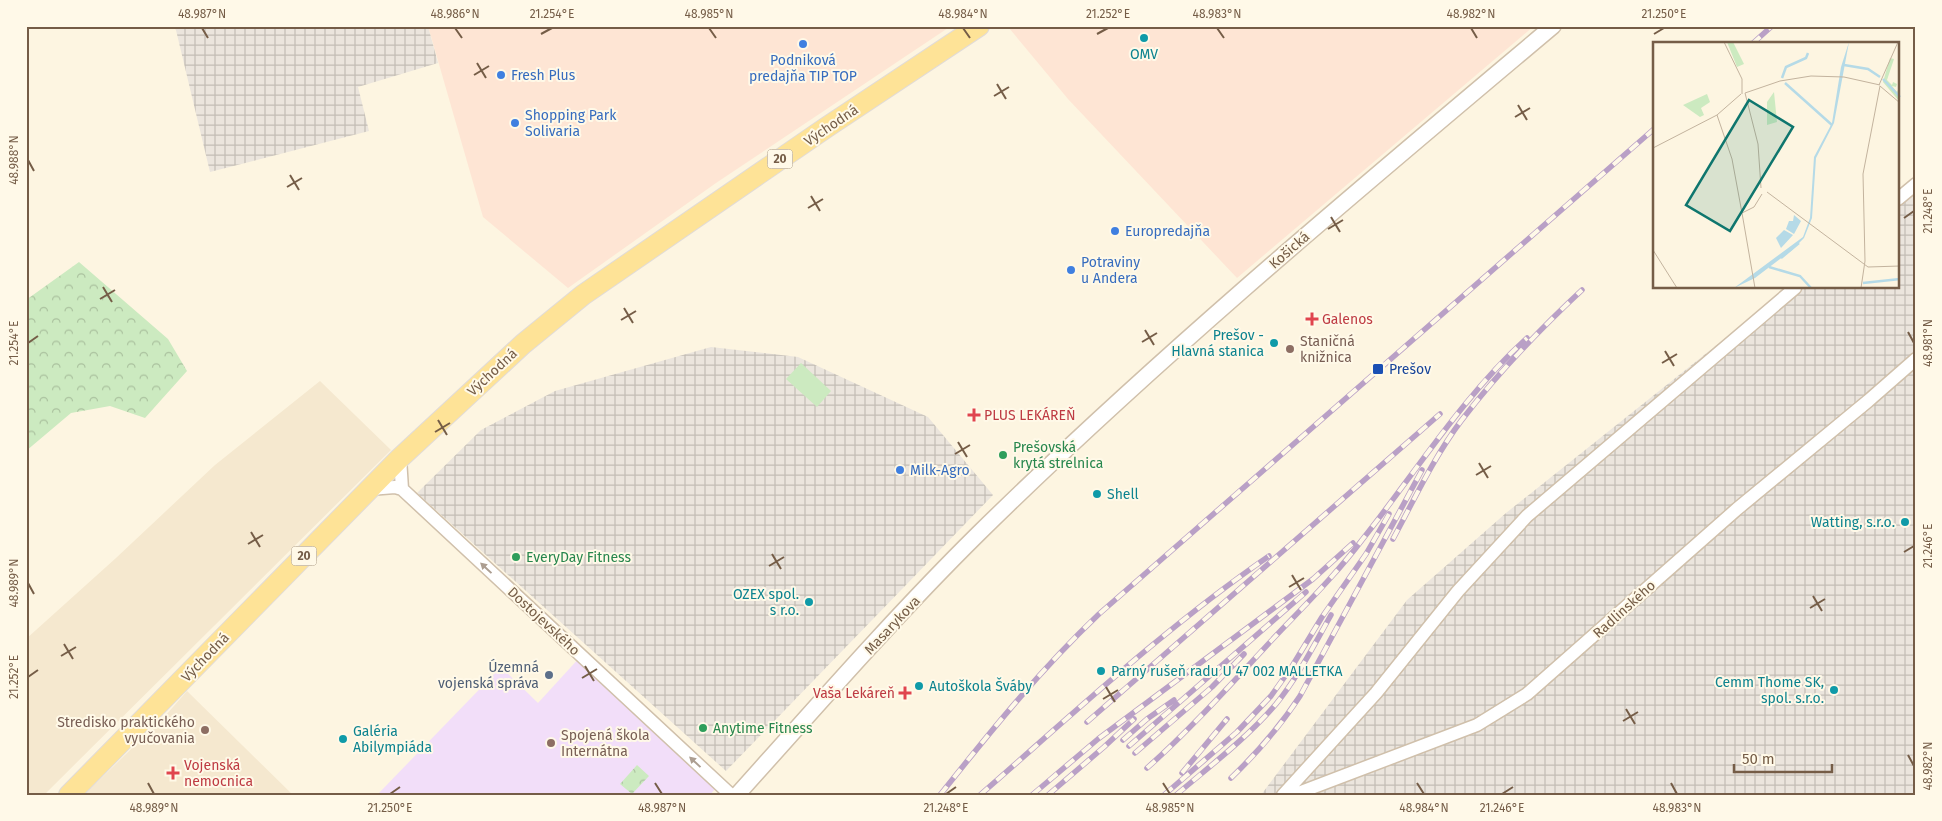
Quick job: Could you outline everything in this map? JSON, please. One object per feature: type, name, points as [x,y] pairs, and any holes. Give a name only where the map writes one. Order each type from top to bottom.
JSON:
[{"type":"main road","name":"Východná","points":[[69,795],[400,458],[523,344],[584,295],[827,127],[979,26]]},
{"type":"street","name":"Košická","points":[[1054,461],[1145,376],[1252,282],[1548,29]]},
{"type":"street","points":[[1900,197],[1916,184]]},
{"type":"street","points":[[1283,795],[1376,693],[1458,592],[1527,516],[1794,289]]},
{"type":"street","name":"Radlinského","points":[[1293,795],[1478,725],[1527,694],[1737,509],[1916,359]]},
{"type":"street","points":[[370,489],[402,489],[400,458]]},
{"type":"street","name":"Masarykova","points":[[737,795],[825,696],[938,575],[1054,461]]},
{"type":"street","name":"Dostojevského","points":[[402,489],[731,795]]},
{"type":"shaded area","points":[[175,26],[428,26],[438,63],[358,87],[369,131],[210,172]]},
{"type":"shaded area","points":[[428,26],[951,26],[716,183],[568,288],[483,217]]},
{"type":"shaded area","points":[[1011,26],[1534,26],[1237,278],[1068,99],[1009,28]]},
{"type":"shaded area","points":[[1916,185],[1916,795],[1261,795],[1407,600],[1506,513],[1787,289],[1900,289],[1900,197]]},
{"type":"shaded area","points":[[711,347],[798,357],[928,417],[993,495],[726,771],[417,493],[481,430],[555,391]]},
{"type":"shaded area","points":[[320,381],[391,450],[44,795],[26,795],[26,639],[215,465]]},
{"type":"shaded area","name":"Spojená škola Internátna","points":[[581,656],[719,784],[710,795],[377,795],[501,667],[538,703]]},
{"type":"shaded area","points":[[187,691],[293,795],[84,795],[166,715]]},
{"type":"green space","points":[[79,262],[168,339],[187,371],[145,418],[110,406],[71,413],[26,451],[26,300]]},
{"type":"green space","points":[[801,363],[831,391],[817,407],[786,379]]},
{"type":"green space","points":[[637,765],[649,776],[632,794],[620,784]]},
{"type":"railway","points":[[1754,42],[1772,26]]},
{"type":"railway","points":[[940,795],[1036,679],[1099,614],[1653,130]]},
{"type":"railway","points":[[1393,539],[1433,464],[1461,421],[1519,353],[1582,290]]},
{"type":"railway","points":[[1147,768],[1210,706],[1330,579],[1352,553],[1460,410],[1503,361],[1527,338]]},
{"type":"railway","points":[[1087,722],[1440,414]]},
{"type":"railway","points":[[1231,778],[1268,739],[1300,696],[1422,470]]},
{"type":"railway","points":[[1164,795],[1237,732],[1271,696],[1291,668],[1322,617],[1366,554],[1389,514]]},
{"type":"railway","points":[[1032,795],[1098,739],[1313,579],[1353,543]]},
{"type":"railway","points":[[980,795],[1157,641],[1269,556]]},
{"type":"railway","points":[[1129,746],[1306,592]]},
{"type":"railway","points":[[1176,795],[1241,740],[1276,704],[1299,672],[1331,615]]},
{"type":"railway","points":[[1135,753],[1212,687],[1244,654]]},
{"type":"railway","points":[[1123,740],[1147,719],[1174,700]]},
{"type":"railway","points":[[1048,795],[1134,719]]},
{"type":"railway","points":[[1182,773],[1227,719]]},
{"type":"place","name":"OMV","points":[[1144,38]]},
{"type":"place","name":"Podniková predajňa TIP TOP","points":[[803,44]]},
{"type":"place","name":"Fresh Plus","points":[[501,75]]},
{"type":"place","name":"Shopping Park Solivaria","points":[[515,123]]},
{"type":"place","name":"Europredajňa","points":[[1115,231]]},
{"type":"place","name":"Potraviny u Andera","points":[[1071,270]]},
{"type":"place","name":"Galenos","points":[[1312,319]]},
{"type":"place","name":"Prešov - Hlavná stanica","points":[[1274,343]]},
{"type":"place","name":"Staničná knižnica","points":[[1290,349]]},
{"type":"place","name":"Prešov","points":[[1378,369]]},
{"type":"place","name":"PLUS LEKÁREŇ","points":[[974,415]]},
{"type":"place","name":"Prešovská krytá strelnica","points":[[1003,455]]},
{"type":"place","name":"Milk-Agro","points":[[900,470]]},
{"type":"place","name":"Shell","points":[[1097,494]]},
{"type":"place","name":"Watting, s.r.o.","points":[[1905,522]]},
{"type":"place","name":"EveryDay Fitness","points":[[516,557]]},
{"type":"place","name":"OZEX spol. s r.o.","points":[[809,602]]},
{"type":"place","name":"Parný rušeň radu U 47 002 MALLETKA","points":[[1101,671]]},
{"type":"place","name":"Územná vojenská správa","points":[[549,675]]},
{"type":"place","name":"Autoškola Šváby","points":[[919,686]]},
{"type":"place","name":"Cemm Thome SK, spol. s.r.o.","points":[[1834,690]]},
{"type":"place","name":"Vaša Lekáreň","points":[[905,693]]},
{"type":"place","name":"Anytime Fitness","points":[[703,728]]},
{"type":"place","name":"Stredisko praktického vyučovania","points":[[205,730]]},
{"type":"place","name":"Galéria Abilympiáda","points":[[343,739]]},
{"type":"place","name":"Spojená škola Internátna","points":[[551,743]]},
{"type":"place","name":"Vojenská nemocnica","points":[[173,773]]}]
